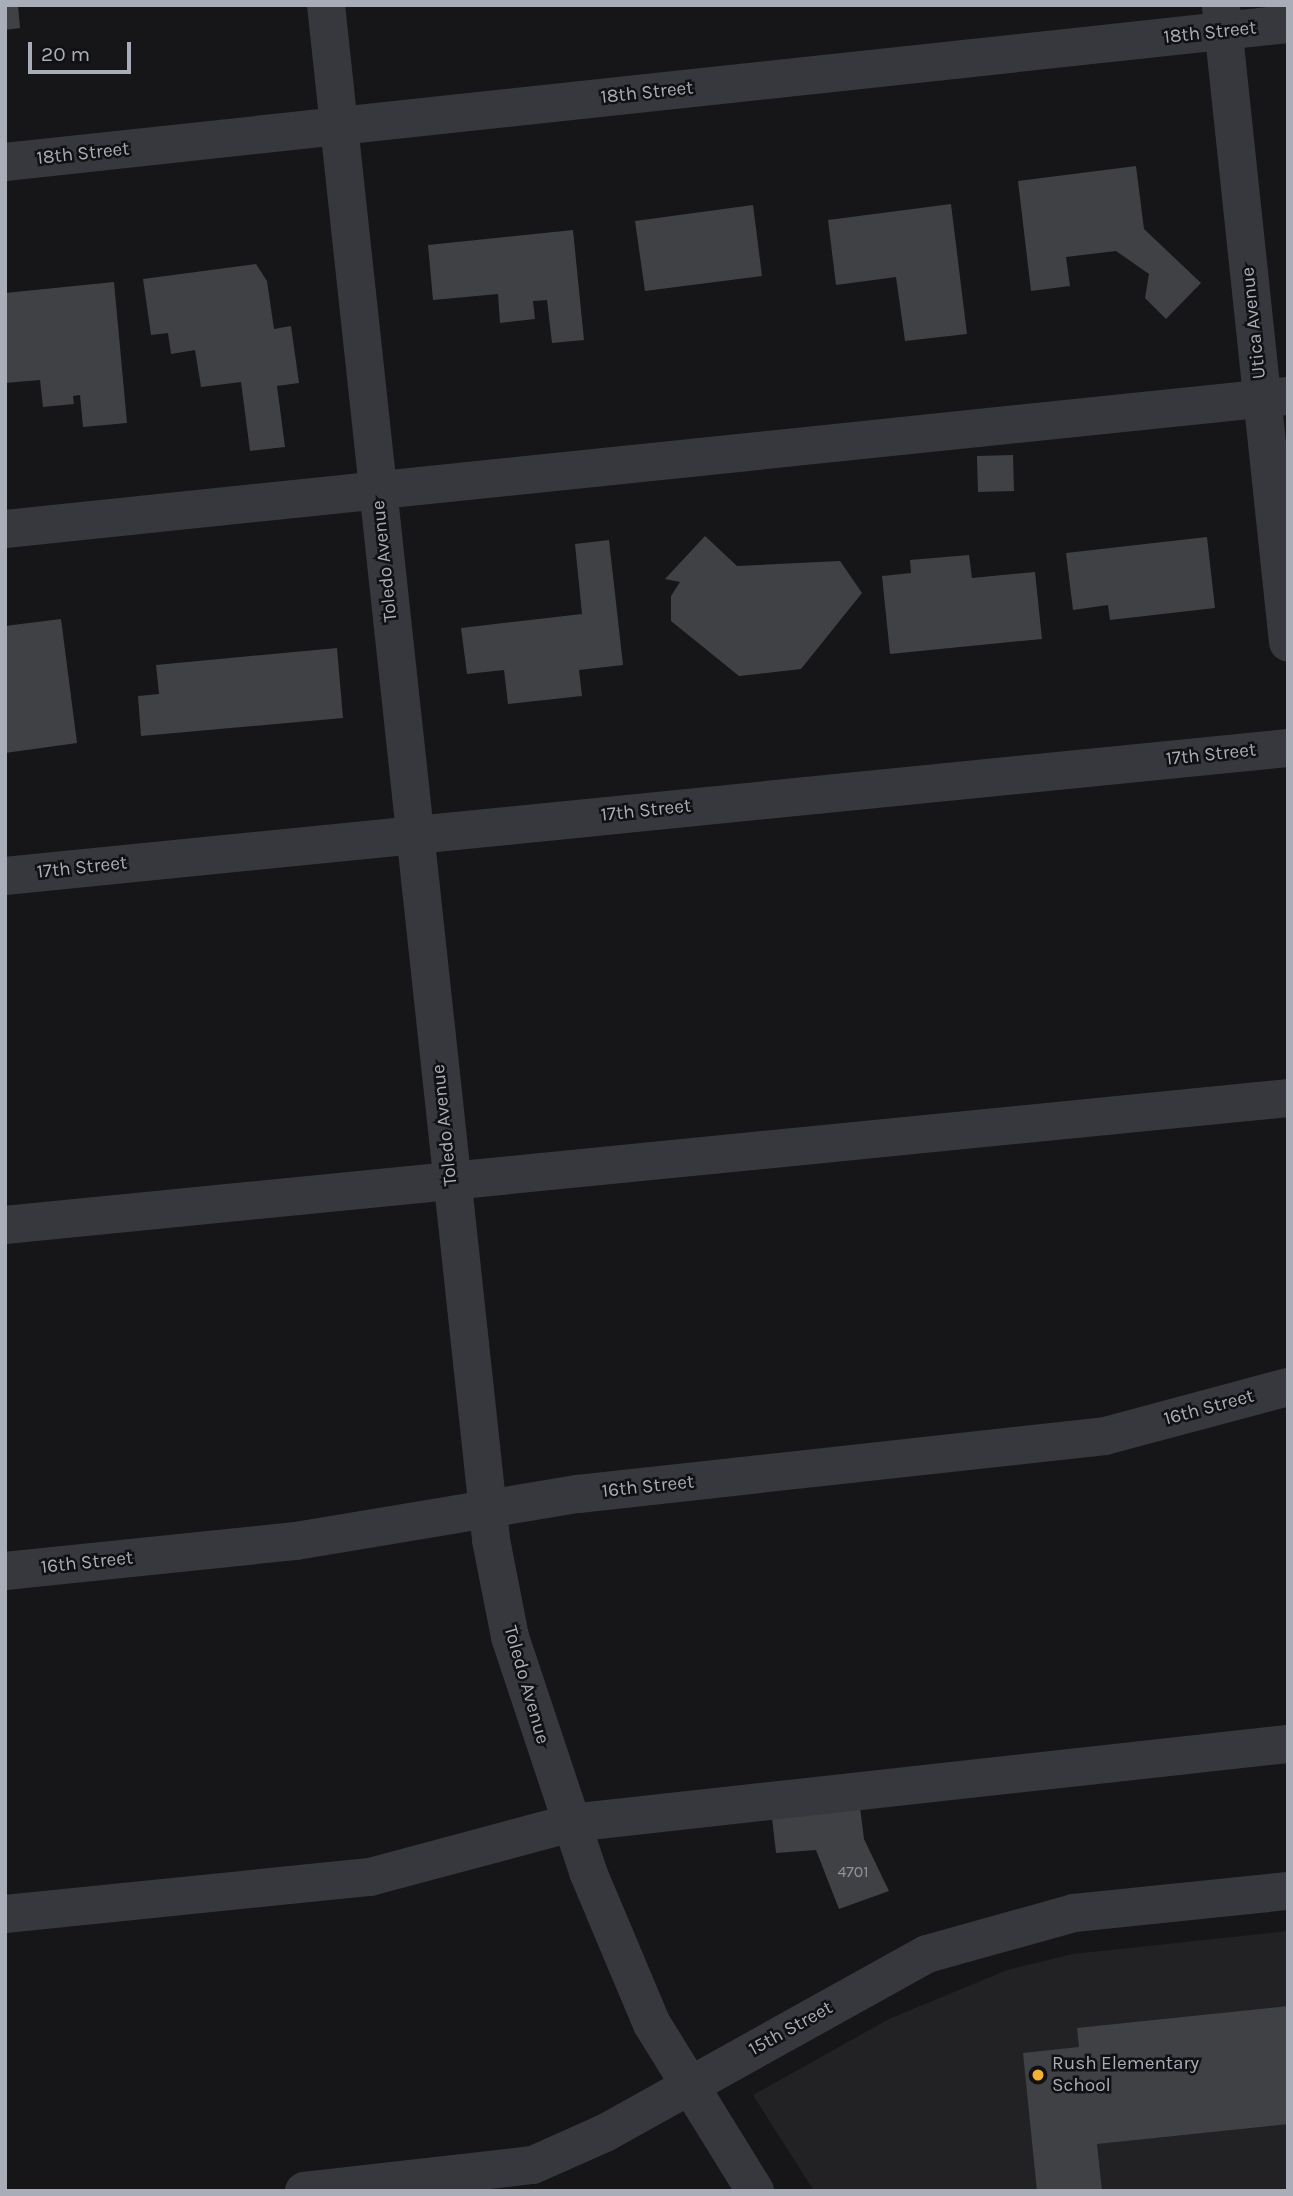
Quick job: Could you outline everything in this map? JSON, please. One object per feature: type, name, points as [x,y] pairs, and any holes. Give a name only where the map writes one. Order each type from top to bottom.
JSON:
[{"type":"street","name":"Toledo Avenue","points":[[326,5],[413,833],[488,1509],[510,1637],[571,1823],[652,2024],[755,2191]]},
{"type":"street","name":"18th Street","points":[[5,162],[339,127],[1222,18],[1288,24]]},
{"type":"street","name":"Utica Avenue","points":[[1222,18],[1275,397],[1288,642]]},
{"type":"street","points":[[5,528],[1275,397]]},
{"type":"street","name":"17th Street","points":[[5,876],[413,833],[1288,748]]},
{"type":"street","points":[[5,1225],[451,1178],[1288,1098]]},
{"type":"street","name":"16th Street","points":[[5,1572],[296,1541],[488,1509],[1105,1436],[1288,1387]]},
{"type":"street","points":[[5,1913],[370,1877],[571,1823],[1288,1744]]},
{"type":"street","name":"15th Street","points":[[304,2191],[533,2165],[688,2086],[927,1954],[1074,1913],[1288,1891]]},
{"type":"shaded area","name":"Rush Elementary School","points":[[1288,1931],[1288,2191],[814,2191],[753,2095],[889,2019],[1007,1970],[1073,1954]]},
{"type":"building","points":[[5,5],[18,5],[20,28],[5,30]]},
{"type":"building","points":[[1136,166],[1144,229],[1201,283],[1166,319],[1145,298],[1149,274],[1116,251],[1066,257],[1070,286],[1031,291],[1018,181]]},
{"type":"building","points":[[951,204],[967,334],[905,341],[896,277],[836,285],[828,220]]},
{"type":"building","points":[[753,205],[762,276],[645,291],[635,221]]},
{"type":"building","points":[[573,230],[584,340],[552,343],[547,300],[533,301],[535,319],[500,323],[498,294],[433,300],[428,245]]},
{"type":"building","points":[[256,264],[267,281],[274,329],[291,326],[299,383],[277,386],[285,447],[250,451],[241,382],[201,387],[195,350],[171,354],[168,333],[151,335],[143,279]]},
{"type":"building","points":[[114,282],[127,423],[83,427],[80,395],[73,396],[74,404],[43,407],[40,380],[5,383],[5,293]]},
{"type":"building","points":[[1013,455],[1014,491],[978,492],[977,456]]},
{"type":"building","points":[[705,536],[737,566],[840,561],[862,593],[801,669],[739,676],[671,621],[671,596],[680,582],[665,579]]},
{"type":"building","points":[[1207,537],[1215,608],[1110,620],[1108,605],[1073,610],[1066,553]]},
{"type":"building","points":[[609,540],[623,665],[579,670],[582,696],[508,704],[504,670],[467,674],[461,628],[582,614],[575,544]]},
{"type":"building","points":[[969,555],[972,578],[1035,572],[1042,639],[890,654],[882,576],[911,573],[910,560]]},
{"type":"building","points":[[61,619],[77,743],[5,753],[5,626]]},
{"type":"building","points":[[337,648],[343,718],[141,736],[138,696],[159,694],[156,665]]},
{"type":"building","points":[[860,1807],[864,1839],[889,1891],[839,1909],[816,1850],[776,1853],[772,1818]]},
{"type":"building","points":[[1288,2006],[1288,2124],[1097,2144],[1102,2191],[1037,2191],[1023,2053],[1079,2047],[1077,2028]]},
{"type":"place","name":"Rush Elementary School","points":[[1038,2075]]}]
